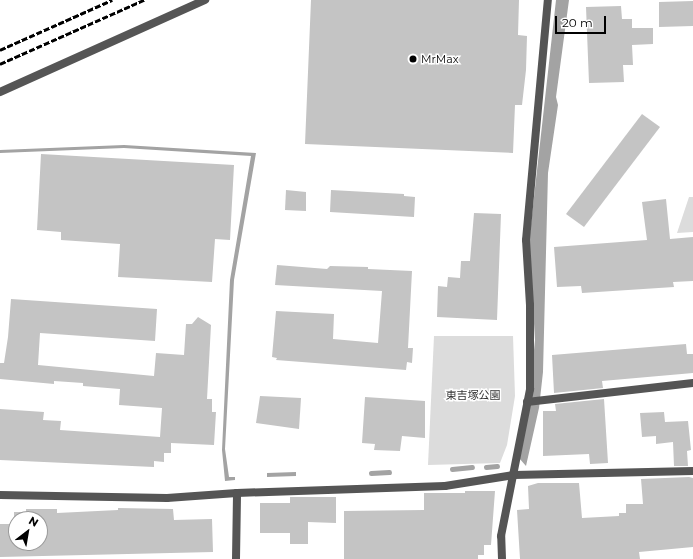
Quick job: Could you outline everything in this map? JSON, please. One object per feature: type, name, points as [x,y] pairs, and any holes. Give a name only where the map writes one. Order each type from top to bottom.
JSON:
[{"type":"street","points":[[0,92],[205,0]]},
{"type":"street","points":[[502,559],[501,536],[530,402],[530,305],[526,240],[548,0]]},
{"type":"street","points":[[530,402],[693,382]]},
{"type":"street","points":[[0,495],[166,498],[237,493],[445,486],[514,475],[693,470]]},
{"type":"street","points":[[236,559],[237,493]]},
{"type":"green space","points":[[689,197],[693,197],[693,232],[677,233]]},
{"type":"green space","name":"東吉塚公園","points":[[434,336],[513,336],[515,396],[507,445],[500,463],[428,465]]},
{"type":"shaded area","points":[[556,0],[569,0],[556,97],[558,105],[548,173],[543,372],[539,408],[526,466],[519,458],[528,410],[535,340],[529,242]]},
{"type":"shaded area","points":[[124,145],[256,153],[234,280],[225,449],[229,477],[235,477],[235,480],[225,481],[222,450],[230,280],[251,156],[124,148],[0,153],[0,150]]},
{"type":"shaded area","points":[[296,472],[296,476],[267,477],[267,473]]},
{"type":"building","points":[[311,0],[519,0],[518,35],[527,36],[526,70],[522,105],[515,105],[513,153],[305,144]]},
{"type":"building","points":[[693,1],[693,26],[659,27],[659,2]]},
{"type":"building","points":[[621,6],[622,19],[632,19],[632,28],[653,28],[653,44],[632,45],[633,65],[623,65],[624,82],[589,83],[586,7]]},
{"type":"building","points":[[642,114],[660,127],[584,227],[566,214]]},
{"type":"building","points":[[41,154],[234,165],[230,240],[215,239],[212,282],[118,277],[120,244],[61,240],[61,232],[37,230]]},
{"type":"building","points":[[286,190],[306,192],[306,211],[285,210]]},
{"type":"building","points":[[331,190],[404,194],[404,196],[415,197],[414,217],[330,212]]},
{"type":"building","points":[[666,199],[670,239],[693,237],[693,281],[673,282],[674,287],[582,293],[581,286],[557,287],[554,247],[647,240],[642,202]]},
{"type":"building","points":[[474,213],[501,214],[497,320],[437,317],[438,286],[447,287],[448,277],[460,278],[461,261],[470,261]]},
{"type":"building","points":[[277,265],[327,269],[330,266],[368,267],[368,269],[412,271],[408,348],[413,348],[412,363],[407,362],[406,370],[276,360],[277,358],[272,357],[276,311],[334,314],[333,339],[378,343],[382,291],[275,285]]},
{"type":"building","points":[[11,299],[157,309],[155,341],[40,333],[38,365],[154,376],[156,353],[184,355],[186,324],[192,324],[198,317],[211,325],[207,399],[212,399],[212,412],[216,412],[214,445],[171,443],[171,453],[164,453],[164,462],[154,461],[154,467],[0,460],[0,409],[44,412],[43,420],[61,421],[60,430],[160,437],[162,408],[119,405],[120,389],[83,386],[83,383],[54,381],[54,384],[0,379],[0,363],[4,363],[8,337]]},
{"type":"building","points":[[686,344],[687,354],[693,354],[693,373],[602,381],[603,388],[554,393],[552,355]]},
{"type":"building","points":[[260,396],[301,398],[299,429],[256,423]]},
{"type":"building","points":[[365,397],[425,401],[425,438],[402,436],[400,451],[374,450],[375,444],[362,443]]},
{"type":"building","points":[[604,399],[608,463],[590,464],[589,454],[543,456],[543,411],[556,411],[555,404]]},
{"type":"building","points":[[664,412],[665,422],[688,421],[691,450],[687,451],[688,466],[674,466],[673,442],[656,444],[656,436],[642,437],[640,413]]},
{"type":"building","points":[[693,478],[693,547],[639,552],[640,559],[520,559],[517,510],[529,509],[528,486],[538,483],[579,483],[582,518],[619,516],[619,513],[626,513],[626,504],[643,504],[641,479]]},
{"type":"building","points":[[465,491],[495,491],[491,545],[484,545],[484,555],[478,555],[478,559],[344,559],[344,511],[424,510],[424,493],[465,493]]},
{"type":"building","points":[[290,497],[336,497],[336,523],[308,522],[308,544],[290,544],[290,533],[260,533],[260,503],[290,503]]},
{"type":"building","points":[[118,508],[173,509],[174,520],[212,519],[213,552],[0,557],[0,524],[8,524],[8,551],[48,551],[48,511],[26,511],[26,509],[57,509],[57,513],[118,510]]},
{"type":"waterway","points":[[486,467],[497,466]]},
{"type":"waterway","points":[[452,469],[472,467]]},
{"type":"waterway","points":[[371,473],[389,472]]},
{"type":"railway","points":[[0,50],[112,0]]},
{"type":"railway","points":[[0,64],[144,0]]},
{"type":"place","name":"MrMax","points":[[413,59]]}]
